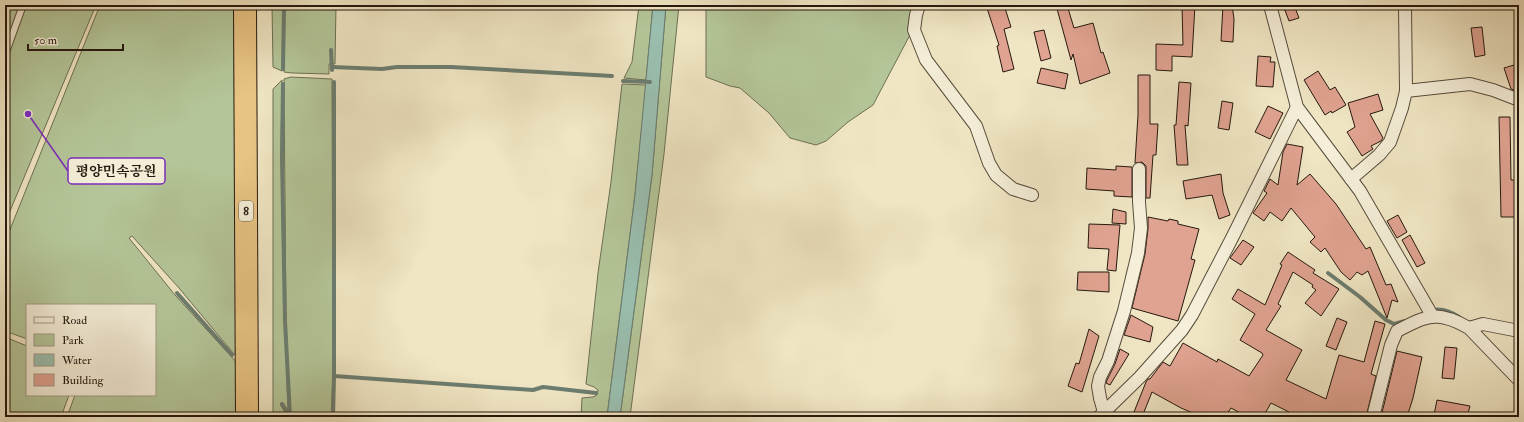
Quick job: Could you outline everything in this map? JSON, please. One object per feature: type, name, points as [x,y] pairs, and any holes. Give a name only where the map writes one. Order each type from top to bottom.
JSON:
[{"type":"highway","name":"8","points":[[245,5],[247,417]]},
{"type":"highway","name":"8","points":[[260,5],[261,417]]},
{"type":"street","points":[[919,5],[914,30],[926,60],[976,126],[989,163],[996,175],[1013,189],[1032,195]]},
{"type":"street","points":[[1270,5],[1297,107],[1360,191],[1433,317]]},
{"type":"street","points":[[1352,179],[1379,155],[1390,142],[1406,91],[1405,5]]},
{"type":"street","points":[[1406,91],[1470,84],[1519,100]]},
{"type":"street","points":[[1102,414],[1156,359],[1182,330],[1192,315],[1297,107]]},
{"type":"street","points":[[1102,414],[1098,386],[1100,377],[1108,361],[1124,311],[1138,253],[1141,228],[1139,202],[1140,169]]},
{"type":"street","points":[[1373,417],[1391,345],[1397,331],[1417,321],[1441,316],[1469,328],[1519,380]]},
{"type":"street","points":[[1469,328],[1483,324],[1519,331]]},
{"type":"lane","points":[[5,54],[23,5]]},
{"type":"green space","points":[[5,5],[96,5],[5,223]]},
{"type":"green space","points":[[100,5],[237,5],[238,356],[234,354],[179,288],[132,236],[129,238],[175,295],[239,365],[239,417],[67,417],[75,396],[156,396],[156,304],[26,304],[26,339],[5,331],[5,242]]},
{"type":"green space","points":[[272,5],[283,5],[282,71],[273,67]]},
{"type":"green space","points":[[285,5],[336,5],[335,64],[329,64],[329,74],[284,72]]},
{"type":"green space","points":[[639,5],[653,5],[646,80],[624,78],[632,62]]},
{"type":"green space","points":[[666,5],[679,5],[664,154],[630,417],[620,417],[652,175]]},
{"type":"green space","points":[[706,5],[916,5],[912,31],[873,105],[848,122],[826,141],[816,145],[790,138],[769,113],[740,88],[706,77]]},
{"type":"green space","points":[[291,77],[332,79],[333,376],[331,417],[291,417],[290,412],[286,322],[284,79]]},
{"type":"green space","points":[[282,80],[281,155],[283,267],[288,410],[282,402],[280,404],[288,417],[273,417],[273,89]]},
{"type":"green space","points":[[622,84],[646,85],[635,195],[607,417],[581,417],[582,398],[597,395],[598,390],[586,384],[598,273],[611,182]]},
{"type":"green space","points":[[5,337],[26,346],[26,396],[69,396],[61,417],[5,417]]},
{"type":"water","points":[[653,5],[666,5],[652,175],[620,417],[607,417],[635,195]]},
{"type":"building","points":[[986,5],[1004,5],[1011,27],[1004,29],[1014,69],[1003,72],[997,46],[999,45]]},
{"type":"building","points":[[1056,5],[1067,5],[1074,28],[1093,23],[1101,53],[1103,52],[1110,73],[1080,84],[1073,54],[1071,60]]},
{"type":"building","points":[[1182,5],[1195,5],[1192,57],[1172,56],[1172,71],[1156,70],[1156,44],[1183,45]]},
{"type":"building","points":[[1223,5],[1232,5],[1234,19],[1233,42],[1221,41]]},
{"type":"building","points":[[1283,5],[1294,5],[1299,18],[1289,21]]},
{"type":"building","points":[[1482,27],[1485,55],[1475,57],[1471,28]]},
{"type":"building","points":[[1044,30],[1051,58],[1041,61],[1034,32]]},
{"type":"building","points":[[1258,56],[1271,57],[1270,62],[1275,62],[1273,87],[1256,86]]},
{"type":"building","points":[[1514,65],[1519,81],[1519,92],[1511,89],[1504,68]]},
{"type":"building","points":[[1041,68],[1068,74],[1065,89],[1037,83]]},
{"type":"building","points":[[1318,71],[1330,90],[1335,87],[1346,105],[1332,113],[1331,111],[1325,115],[1304,80]]},
{"type":"building","points":[[1138,75],[1150,75],[1150,124],[1158,124],[1156,155],[1153,155],[1150,198],[1146,198],[1146,166],[1142,162],[1135,163],[1138,115]]},
{"type":"building","points":[[1179,82],[1191,83],[1188,126],[1185,125],[1188,165],[1177,165],[1174,125],[1176,125]]},
{"type":"building","points":[[1378,94],[1383,110],[1370,114],[1383,138],[1381,141],[1371,146],[1373,149],[1362,156],[1347,132],[1355,127],[1348,103]]},
{"type":"building","points":[[1222,101],[1233,103],[1229,130],[1218,128]]},
{"type":"building","points":[[1268,106],[1283,113],[1270,139],[1255,132]]},
{"type":"building","points":[[1499,117],[1510,117],[1511,180],[1515,180],[1515,217],[1501,217]]},
{"type":"building","points":[[1287,144],[1303,147],[1297,185],[1310,174],[1336,204],[1366,249],[1370,247],[1386,285],[1391,284],[1398,302],[1392,300],[1387,318],[1368,271],[1362,275],[1357,272],[1350,280],[1341,272],[1325,248],[1321,252],[1310,242],[1315,237],[1291,208],[1282,221],[1270,212],[1264,221],[1253,213],[1267,193],[1264,191],[1270,179],[1278,185],[1283,152]]},
{"type":"building","points":[[1116,166],[1132,167],[1132,197],[1114,196],[1114,191],[1086,189],[1087,168],[1116,170]]},
{"type":"building","points":[[1221,174],[1223,193],[1230,215],[1219,219],[1212,195],[1186,199],[1183,181]]},
{"type":"building","points":[[1113,209],[1126,212],[1126,224],[1112,223]]},
{"type":"building","points":[[1398,215],[1407,232],[1397,238],[1387,221]]},
{"type":"building","points":[[1148,217],[1168,221],[1169,219],[1178,221],[1178,224],[1199,229],[1191,259],[1195,260],[1178,321],[1132,308],[1145,254]]},
{"type":"building","points":[[1089,224],[1120,225],[1116,271],[1107,270],[1109,249],[1088,248]]},
{"type":"building","points":[[1410,235],[1425,263],[1417,267],[1402,240]]},
{"type":"building","points":[[1243,240],[1254,247],[1241,265],[1230,258]]},
{"type":"building","points":[[1288,252],[1315,270],[1313,273],[1339,289],[1321,316],[1305,303],[1316,290],[1312,287],[1313,285],[1293,272],[1278,304],[1281,306],[1266,330],[1302,350],[1286,380],[1326,399],[1339,355],[1364,362],[1375,321],[1385,324],[1371,374],[1376,376],[1366,417],[1287,417],[1289,412],[1271,403],[1263,417],[1248,417],[1231,408],[1225,417],[1202,417],[1181,408],[1152,392],[1142,417],[1132,417],[1148,379],[1150,379],[1163,362],[1170,366],[1183,343],[1217,362],[1218,359],[1249,376],[1263,355],[1240,340],[1255,314],[1232,299],[1238,289],[1265,305],[1282,265],[1280,264]]},
{"type":"building","points":[[1078,272],[1109,272],[1109,292],[1077,290]]},
{"type":"building","points":[[1131,315],[1153,327],[1150,342],[1124,335]]},
{"type":"building","points":[[1337,318],[1347,322],[1336,350],[1326,346]]},
{"type":"building","points":[[1089,329],[1099,336],[1082,392],[1068,386],[1076,363],[1079,364]]},
{"type":"building","points":[[1445,347],[1457,348],[1454,379],[1442,378]]},
{"type":"building","points":[[1120,349],[1129,354],[1110,385],[1106,383]]},
{"type":"building","points":[[1397,351],[1422,357],[1413,398],[1407,417],[1381,417]]},
{"type":"building","points":[[1437,400],[1470,406],[1467,417],[1443,417],[1434,415]]},
{"type":"waterway","points":[[283,69],[284,5]]},
{"type":"waterway","points":[[331,50],[332,70]]},
{"type":"waterway","points":[[332,67],[382,69],[397,67],[451,67],[612,76]]},
{"type":"waterway","points":[[623,81],[650,82]]},
{"type":"waterway","points":[[333,417],[334,82]]},
{"type":"waterway","points":[[283,84],[282,156],[285,321],[290,417]]},
{"type":"waterway","points":[[1328,273],[1360,297],[1386,320],[1394,324],[1405,321]]},
{"type":"waterway","points":[[177,293],[232,355]]},
{"type":"waterway","points":[[1430,311],[1437,309],[1445,310],[1459,317]]},
{"type":"waterway","points":[[334,376],[533,390],[543,387],[596,393]]},
{"type":"waterway","points":[[282,404],[286,411],[289,412]]},
{"type":"place","name":"평양민속공원","points":[[28,114]]}]
